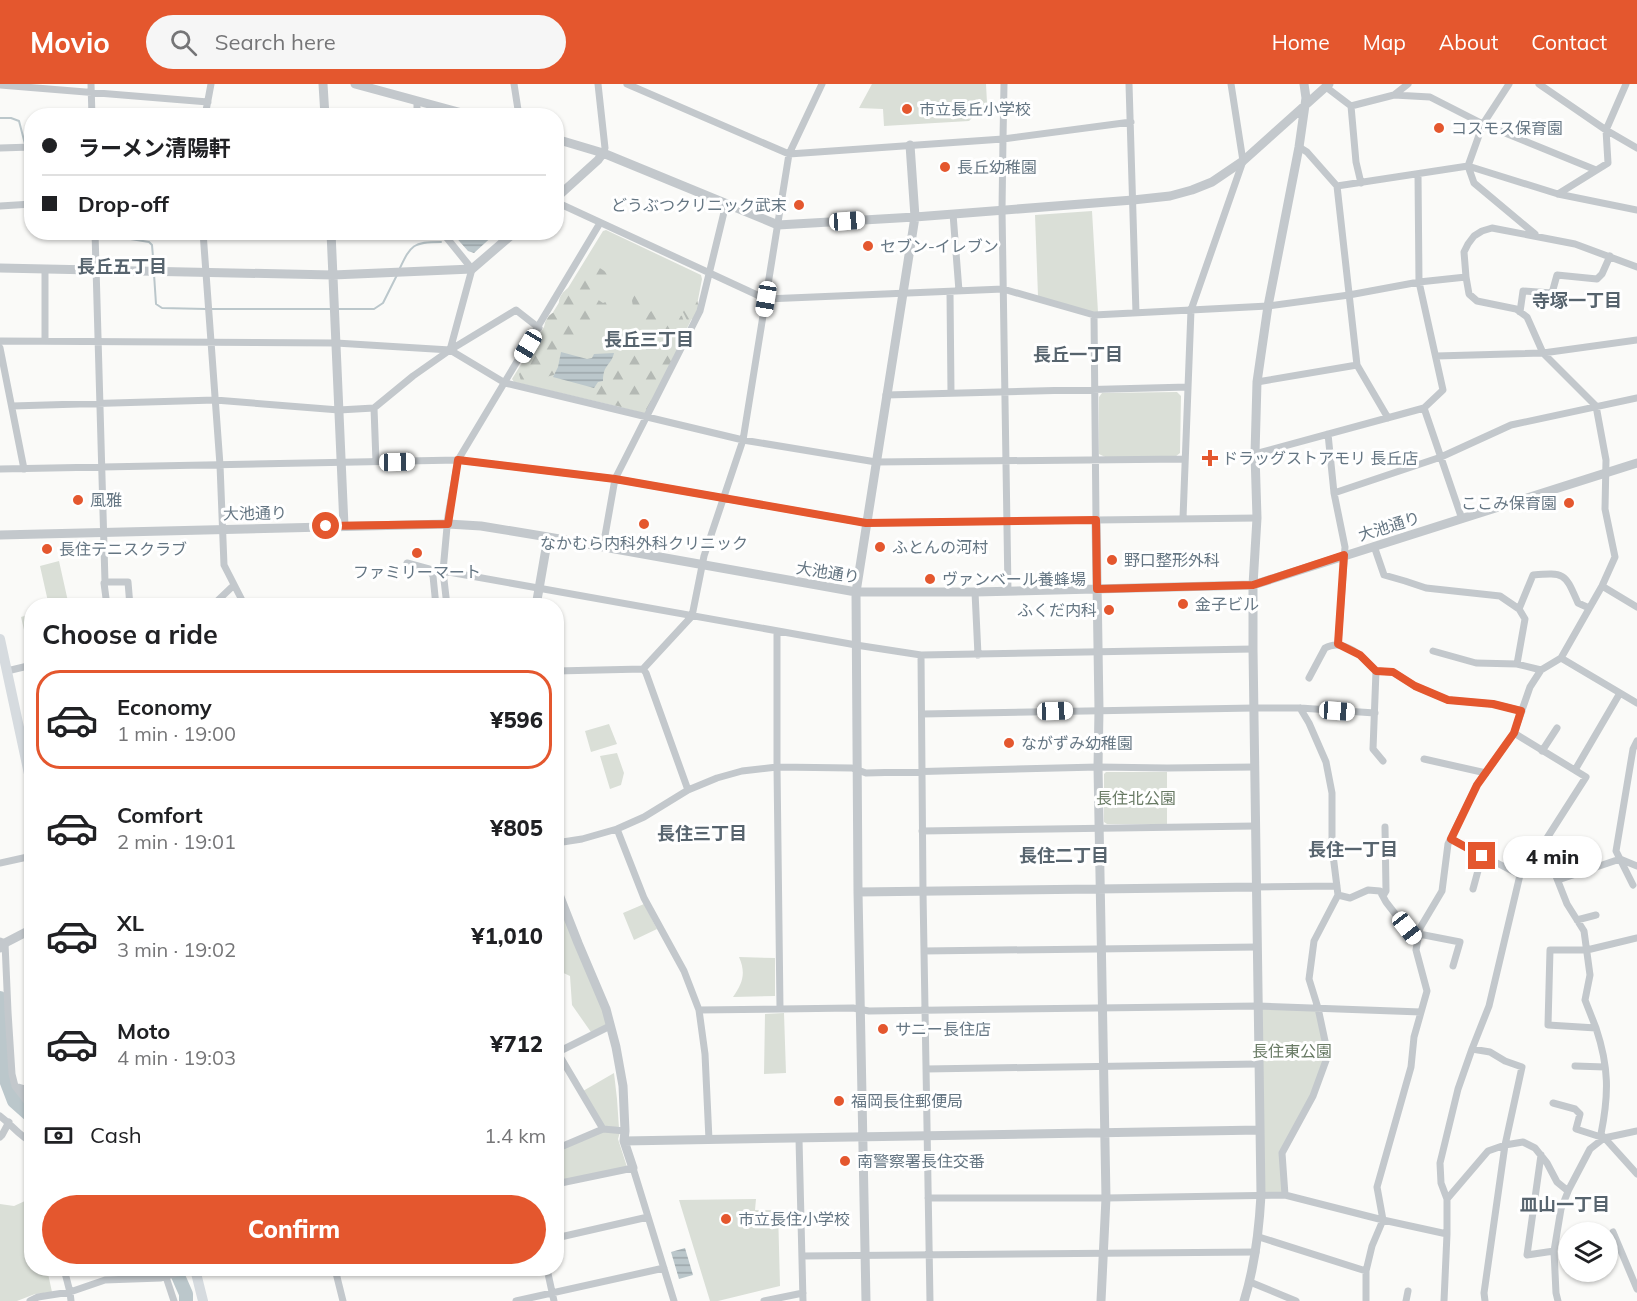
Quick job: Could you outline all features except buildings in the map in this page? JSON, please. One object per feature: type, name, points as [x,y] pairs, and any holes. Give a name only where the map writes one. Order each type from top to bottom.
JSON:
[{"type":"main road","points":[[0,639],[24,751]]},
{"type":"main road","points":[[193,1276],[203,1301]]},
{"type":"street","points":[[207,108],[212,84]]},
{"type":"street","points":[[323,84],[324,108]]},
{"type":"street","points":[[355,84],[443,108]]},
{"type":"street","points":[[514,84],[518,108]]},
{"type":"street","points":[[564,192],[598,160],[605,148],[598,84]]},
{"type":"street","points":[[627,84],[789,154],[1003,139],[1131,122]]},
{"type":"street","points":[[564,671],[643,669],[692,616],[702,564],[743,440],[789,154],[822,84]]},
{"type":"street","points":[[1004,84],[1002,210],[1008,591]]},
{"type":"street","points":[[1129,84],[1136,313]]},
{"type":"street","points":[[1183,518],[1191,310],[1243,160],[1231,84]]},
{"type":"street","points":[[1244,1301],[1259,1237],[1261,1195],[1253,649],[1253,585],[1257,518],[1255,454],[1257,382],[1268,306],[1299,147],[1306,98],[1304,84]]},
{"type":"street","points":[[1394,95],[1408,84]]},
{"type":"street","points":[[1509,84],[1483,124],[1468,166],[1474,183],[1537,236]]},
{"type":"street","points":[[1539,84],[1606,130],[1637,148]]},
{"type":"street","points":[[1558,194],[1608,163],[1606,130],[1626,84]]},
{"type":"street","points":[[0,85],[91,88],[208,102]]},
{"type":"street","points":[[564,141],[603,153],[778,225],[915,217],[1133,200],[1170,196],[1192,190],[1228,172],[1328,85],[1351,106],[1356,162],[1361,183]]},
{"type":"street","points":[[91,88],[92,108]]},
{"type":"street","points":[[1351,106],[1394,95],[1430,97],[1483,124],[1596,170]]},
{"type":"street","points":[[417,101],[417,108]]},
{"type":"street","points":[[866,1301],[858,892],[856,592],[915,217],[910,145]]},
{"type":"street","points":[[0,148],[24,147]]},
{"type":"street","points":[[1299,147],[1337,186],[1357,364],[1388,418]]},
{"type":"street","points":[[1337,186],[1468,166],[1558,194],[1637,210]]},
{"type":"street","points":[[1255,454],[1424,408],[1443,390],[1419,282],[1418,174]]},
{"type":"street","points":[[0,206],[24,204]]},
{"type":"street","points":[[564,204],[766,299],[1003,289],[1094,315],[1268,306],[1349,295],[1419,282],[1466,277]]},
{"type":"street","points":[[603,547],[615,479],[700,311],[726,204]]},
{"type":"street","points":[[953,214],[958,291]]},
{"type":"street","points":[[446,598],[443,571],[458,460],[600,223]]},
{"type":"street","points":[[1366,1301],[1366,1271],[1372,1245],[1383,1220],[1377,1187],[1411,1067],[1414,1037],[1427,991],[1416,950],[1418,938],[1420,928],[1442,891],[1448,844],[1477,785],[1514,733],[1530,687],[1541,670],[1561,658],[1602,586],[1615,557],[1605,509],[1606,460],[1596,406],[1543,353],[1527,317],[1516,309],[1477,301],[1469,294],[1464,252],[1474,236],[1492,228],[1575,244],[1637,267]]},
{"type":"street","points":[[95,240],[106,598]]},
{"type":"street","points":[[204,240],[220,465],[224,565],[241,598]]},
{"type":"street","points":[[331,240],[344,526]]},
{"type":"street","points":[[448,240],[471,269]]},
{"type":"street","points":[[450,350],[471,269],[505,240]]},
{"type":"street","points":[[1520,312],[1523,291],[1552,293],[1557,275],[1597,279],[1602,274],[1610,256]]},
{"type":"street","points":[[0,268],[333,275],[471,269]]},
{"type":"street","points":[[45,269],[45,341]]},
{"type":"street","points":[[950,292],[951,393]]},
{"type":"street","points":[[12,406],[215,400],[339,410],[374,408],[412,376],[516,310],[539,328]]},
{"type":"street","points":[[1094,315],[1098,767],[1106,1198],[1101,1301]]},
{"type":"street","points":[[1436,356],[1543,353],[1637,340]]},
{"type":"street","points":[[0,341],[336,344],[450,350],[506,383],[743,440],[876,462],[1185,459]]},
{"type":"street","points":[[0,348],[24,469]]},
{"type":"street","points":[[1257,382],[1357,364]]},
{"type":"street","points":[[886,395],[1188,387]]},
{"type":"street","points":[[1334,493],[1441,458],[1511,425],[1637,398]]},
{"type":"street","points":[[374,408],[376,462]]},
{"type":"street","points":[[1424,408],[1462,519]]},
{"type":"street","points":[[1328,434],[1334,493],[1345,548],[1338,644]]},
{"type":"street","points":[[0,469],[458,460],[615,479],[866,523],[1257,518]]},
{"type":"street","name":"大池通り","points":[[0,535],[448,524],[481,526],[548,537],[842,591],[975,592],[1253,585],[1637,464]]},
{"type":"street","points":[[537,598],[548,537]]},
{"type":"street","points":[[1374,546],[1384,575],[1426,588],[1500,596],[1519,609],[1525,619],[1518,664]]},
{"type":"street","points":[[407,563],[429,569],[433,576],[435,598]]},
{"type":"street","points":[[443,571],[921,655],[1253,649]]},
{"type":"street","points":[[1519,609],[1533,574],[1557,573],[1567,579],[1578,603],[1589,608]]},
{"type":"street","points":[[105,582],[128,582],[129,598]]},
{"type":"street","points":[[220,598],[234,585]]},
{"type":"street","points":[[1602,586],[1637,607]]},
{"type":"street","points":[[975,592],[978,654]]},
{"type":"street","points":[[777,631],[780,1008]]},
{"type":"street","points":[[1309,678],[1326,647],[1338,644],[1360,655],[1376,671],[1393,672],[1415,686],[1448,700],[1493,704],[1521,711]]},
{"type":"street","points":[[1433,651],[1476,663],[1518,664],[1541,670]]},
{"type":"street","points":[[921,655],[924,1010],[930,1301]]},
{"type":"street","points":[[1561,658],[1637,703]]},
{"type":"street","points":[[7,671],[24,667]]},
{"type":"street","points":[[643,669],[688,790]]},
{"type":"street","points":[[1376,671],[1373,748],[1383,761]]},
{"type":"street","points":[[1575,770],[1620,693]]},
{"type":"street","points":[[922,714],[1254,708],[1300,708],[1375,713]]},
{"type":"street","points":[[1285,1195],[1282,1153],[1313,1096],[1328,1055],[1309,979],[1314,941],[1338,895],[1332,847],[1332,793],[1326,762],[1300,708]]},
{"type":"street","points":[[1542,751],[1557,728]]},
{"type":"street","points":[[1444,1301],[1447,1199],[1441,1183],[1440,1163],[1458,1089],[1489,1006],[1520,875],[1522,871],[1554,852],[1547,838],[1586,777],[1514,733]]},
{"type":"street","points":[[1633,885],[1616,851],[1634,767],[1633,749],[1637,741]]},
{"type":"street","points":[[1424,759],[1486,773]]},
{"type":"street","points":[[564,842],[617,829],[644,817],[688,790],[717,778],[742,771],[777,767],[852,768],[866,773],[1098,767],[1255,767]]},
{"type":"street","points":[[922,831],[1255,826]]},
{"type":"street","points":[[1383,897],[1386,891],[1385,827]]},
{"type":"street","points":[[617,829],[644,898],[684,971],[699,1010],[705,1054],[709,1140]]},
{"type":"street","points":[[1451,839],[1520,875]]},
{"type":"street","points":[[1473,889],[1482,856]]},
{"type":"street","points":[[1548,856],[1567,904],[1584,931],[1590,975],[1585,1000],[1603,1049],[1608,1084],[1601,1134],[1637,1174]]},
{"type":"street","points":[[0,863],[24,858]]},
{"type":"street","points":[[1558,880],[1620,859],[1637,866]]},
{"type":"street","points":[[858,892],[1337,886]]},
{"type":"street","points":[[1338,895],[1350,898],[1368,890],[1380,891],[1418,938],[1460,942],[1453,966]]},
{"type":"street","points":[[564,907],[606,1009],[616,1047],[622,1086],[624,1141],[674,1301]]},
{"type":"street","points":[[1577,920],[1596,915]]},
{"type":"street","points":[[24,932],[2,944],[5,961],[11,1074],[15,1086],[24,1098]]},
{"type":"street","points":[[1596,1028],[1548,1025],[1550,950],[1587,950],[1637,938]]},
{"type":"street","points":[[924,951],[1257,947]]},
{"type":"street","points":[[699,1010],[853,1008],[869,1011],[1258,1006],[1421,1011]]},
{"type":"street","points":[[564,1049],[610,1026]]},
{"type":"street","points":[[1472,1049],[1490,1052],[1504,1061],[1522,1067],[1505,1145],[1484,1293],[1485,1301]]},
{"type":"street","points":[[926,1069],[1258,1064]]},
{"type":"street","points":[[564,1065],[603,1129]]},
{"type":"street","points":[[1575,1066],[1605,1067]]},
{"type":"street","points":[[15,1086],[24,1089]]},
{"type":"street","points":[[1553,1103],[1575,1109],[1580,1114],[1576,1129],[1604,1138]]},
{"type":"street","points":[[0,1116],[24,1137]]},
{"type":"street","points":[[0,1137],[9,1122]]},
{"type":"street","points":[[564,1145],[603,1129],[625,1131]]},
{"type":"street","points":[[624,1141],[1260,1130]]},
{"type":"street","points":[[1558,1301],[1554,1251],[1561,1209],[1568,1191],[1590,1149],[1604,1138],[1637,1131]]},
{"type":"street","points":[[764,1301],[803,1297],[799,1139]]},
{"type":"street","points":[[1447,1199],[1488,1151],[1523,1142],[1535,1148],[1547,1163],[1557,1182],[1568,1191]]},
{"type":"street","points":[[1541,1155],[1527,1255],[1554,1251]]},
{"type":"street","points":[[564,1182],[633,1168]]},
{"type":"street","points":[[928,1198],[1285,1195],[1447,1234]]},
{"type":"street","points":[[564,1236],[648,1217]]},
{"type":"street","points":[[1259,1237],[1366,1271]]},
{"type":"street","points":[[1618,1244],[1637,1289]]},
{"type":"street","points":[[802,1256],[1256,1252]]},
{"type":"street","points":[[516,1301],[553,1297],[664,1268]]},
{"type":"street","points":[[66,1276],[71,1301]]},
{"type":"street","points":[[30,1301],[70,1292],[105,1280],[165,1276],[174,1301]]},
{"type":"street","points":[[337,1276],[343,1301]]},
{"type":"street","points":[[549,1276],[553,1297]]},
{"type":"street","points":[[1250,1282],[1296,1301]]},
{"type":"street","points":[[1406,1301],[1408,1291]]},
{"type":"green space","points":[[872,84],[986,84],[987,103],[969,121],[884,126],[883,109],[859,108]]},
{"type":"green space","points":[[1092,211],[1098,312],[1093,314],[1038,296],[1035,215]]},
{"type":"green space","points":[[606,230],[701,275],[702,279],[696,310],[645,413],[514,382],[512,379],[603,231]]},
{"type":"green space","points":[[593,265],[606,273],[611,289],[608,294],[604,295],[593,293],[594,297],[603,303],[608,301],[613,305],[612,310],[599,313],[577,336],[561,344],[562,357],[557,374],[539,379],[530,377],[528,383],[521,381],[519,374],[534,347],[545,335],[546,319],[552,313],[560,310],[560,297],[576,283],[583,268]]},
{"type":"green space","points":[[642,291],[649,294],[652,301],[649,308],[642,311],[635,308],[632,301],[635,294]]},
{"type":"green space","points":[[689,295],[696,297],[699,307],[693,319],[687,320],[682,310]]},
{"type":"green space","points":[[663,307],[682,316],[686,333],[645,415],[595,400],[594,383],[611,356],[635,338],[644,325],[646,315],[655,308]]},
{"type":"green space","points":[[1177,392],[1181,396],[1180,453],[1175,457],[1105,457],[1099,454],[1099,397],[1102,393]]},
{"type":"green space","points":[[59,561],[67,598],[47,598],[40,566]]},
{"type":"green space","points":[[609,724],[617,744],[591,752],[585,731]]},
{"type":"green space","points":[[617,753],[624,773],[621,785],[610,789],[600,756]]},
{"type":"green space","name":"長住北公園","points":[[1106,772],[1167,772],[1167,824],[1107,824],[1104,822],[1104,774]]},
{"type":"green space","points":[[644,904],[657,929],[634,940],[623,913]]},
{"type":"green space","points":[[564,908],[610,1026],[593,1035],[572,1005],[570,976],[564,973]]},
{"type":"green space","points":[[739,957],[775,958],[775,996],[733,997],[742,978]]},
{"type":"green space","name":"長住東公園","points":[[1258,1006],[1318,1008],[1328,1055],[1313,1096],[1282,1153],[1285,1195],[1261,1195]]},
{"type":"green space","points":[[784,1013],[786,1073],[764,1074],[765,1014]]},
{"type":"green space","points":[[614,1073],[619,1128],[604,1127],[583,1091]]},
{"type":"green space","points":[[604,1130],[620,1132],[618,1139],[627,1167],[564,1180],[564,1147]]},
{"type":"green space","points":[[756,1199],[755,1210],[778,1210],[780,1286],[710,1301],[679,1200]]},
{"type":"green space","points":[[24,1201],[24,1276],[49,1276],[52,1292],[35,1294],[17,1301],[0,1301],[0,1204],[14,1206]]},
{"type":"shaded area","points":[[458,240],[488,240],[474,253],[468,251]]},
{"type":"shaded area","points":[[561,352],[587,359],[592,358],[594,354],[614,353],[604,371],[603,381],[598,382],[594,388],[553,377]]},
{"type":"shaded area","points":[[685,1248],[693,1275],[679,1279],[671,1252]]},
{"type":"waterway","points":[[0,118],[19,121],[24,140]]},
{"type":"waterway","points":[[137,240],[149,242],[152,245],[154,269]]},
{"type":"waterway","points":[[399,270],[410,250],[418,244],[441,242]]},
{"type":"waterway","points":[[154,274],[156,304],[162,308],[206,309]]},
{"type":"waterway","points":[[338,309],[374,309],[383,303],[397,275]]},
{"type":"waterway","points":[[212,309],[332,309]]},
{"type":"waterway","points":[[0,998],[4,1075],[14,1101],[24,1110]]},
{"type":"waterway","points":[[178,1276],[186,1294],[186,1301]]},
{"type":"place","name":"市立長丘小学校","points":[[907,109]]},
{"type":"place","name":"コスモス保育園","points":[[1439,128]]},
{"type":"place","name":"長丘幼稚園","points":[[945,167]]},
{"type":"place","name":"どうぶつクリニック武末","points":[[799,205]]},
{"type":"place","name":"セブン-イレブン","points":[[868,246]]},
{"type":"place","name":"ドラッグストアモリ 長丘店","points":[[1210,458]]},
{"type":"place","name":"風雅","points":[[78,500]]},
{"type":"place","name":"ここみ保育園","points":[[1569,503]]},
{"type":"place","name":"なかむら内科外科クリニック","points":[[644,524]]},
{"type":"place","name":"ふとんの河村","points":[[880,547]]},
{"type":"place","name":"長住テニスクラブ","points":[[47,549]]},
{"type":"place","name":"ファミリーマート","points":[[417,553]]},
{"type":"place","name":"野口整形外科","points":[[1112,560]]},
{"type":"place","name":"ヴァンベール養蜂場","points":[[930,579]]},
{"type":"place","name":"金子ビル","points":[[1183,604]]},
{"type":"place","name":"ふくだ内科","points":[[1109,610]]},
{"type":"place","name":"ながずみ幼稚園","points":[[1009,743]]},
{"type":"place","name":"サニー長住店","points":[[883,1029]]},
{"type":"place","name":"福岡長住郵便局","points":[[839,1101]]},
{"type":"place","name":"南警察署長住交番","points":[[845,1161]]},
{"type":"place","name":"市立長住小学校","points":[[726,1219]]},
{"type":"district","name":"長丘五丁目","points":[[122,266]]},
{"type":"district","name":"寺塚一丁目","points":[[1577,300]]},
{"type":"district","name":"長丘三丁目","points":[[649,339]]},
{"type":"district","name":"長丘一丁目","points":[[1078,354]]},
{"type":"district","name":"長住三丁目","points":[[702,833]]},
{"type":"district","name":"長住一丁目","points":[[1353,849]]},
{"type":"district","name":"長住二丁目","points":[[1064,855]]},
{"type":"district","name":"皿山一丁目","points":[[1565,1204]]},
{"type":"route","points":[[326,526],[448,524],[458,460],[615,479],[866,523],[1096,520],[1097,589],[1253,585],[1344,555],[1338,644],[1363,657],[1376,671],[1396,673],[1415,686],[1444,699],[1493,704],[1521,711],[1514,733],[1477,785],[1451,839],[1482,856]]}]
